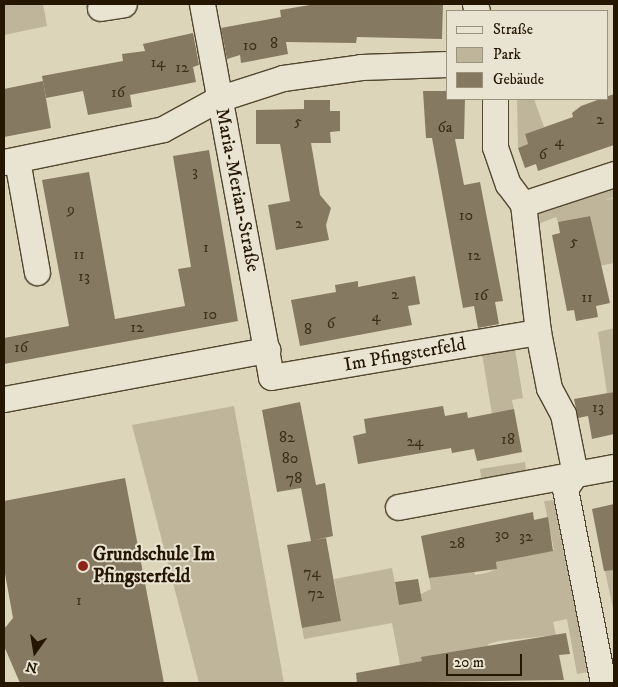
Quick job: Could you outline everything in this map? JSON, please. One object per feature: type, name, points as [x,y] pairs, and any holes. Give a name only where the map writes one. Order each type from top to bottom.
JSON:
[{"type":"street","points":[[100,8],[124,4]]},
{"type":"street","name":"Maria-Merian-Straße","points":[[202,4],[218,99],[271,377]]},
{"type":"street","points":[[37,272],[10,161],[163,129],[218,99],[283,78],[361,66],[446,64]]},
{"type":"street","points":[[495,100],[495,147],[508,184],[523,204],[538,332],[549,388],[563,414],[575,474],[565,489],[603,683]]},
{"type":"street","points":[[523,204],[614,174]]},
{"type":"street","name":"Im Pfingsterfeld","points":[[271,377],[538,332]]},
{"type":"street","points":[[4,399],[267,350]]},
{"type":"street","points":[[398,507],[614,467]]},
{"type":"green space","points":[[4,4],[43,4],[47,26],[4,35]]},
{"type":"green space","points":[[517,100],[534,100],[544,127],[525,134],[528,144],[518,148]]},
{"type":"green space","points":[[614,183],[614,197],[603,201],[614,198],[614,263],[599,266],[589,216],[558,222],[556,217],[538,224],[540,212],[547,206]]},
{"type":"green space","points":[[614,328],[614,392],[607,393],[598,332]]},
{"type":"green space","points":[[515,349],[523,398],[512,400],[514,411],[492,414],[482,354]]},
{"type":"green space","points":[[234,406],[284,683],[199,683],[132,425]]},
{"type":"green space","points":[[525,462],[527,477],[482,484],[480,469]]},
{"type":"green space","points":[[554,500],[571,589],[578,588],[594,671],[577,674],[567,619],[553,622],[556,635],[499,641],[488,644],[489,648],[422,657],[422,661],[400,665],[392,623],[304,639],[302,628],[341,621],[334,579],[392,568],[399,605],[431,589],[429,578],[474,570],[475,575],[486,573],[497,569],[496,562],[554,550],[544,501]]},
{"type":"green space","points":[[614,539],[614,608],[613,609],[599,542]]},
{"type":"building","points":[[316,4],[443,4],[442,39],[357,37],[356,43],[286,42],[288,54],[241,63],[240,55],[227,59],[221,28],[281,17],[280,10]]},
{"type":"building","points":[[193,33],[199,65],[193,67],[196,82],[130,95],[132,107],[88,115],[83,91],[46,98],[42,76],[123,61],[122,54],[145,51],[143,44]]},
{"type":"building","points":[[43,81],[51,128],[4,137],[4,89]]},
{"type":"building","points":[[423,91],[446,91],[446,100],[465,100],[464,139],[455,139],[464,185],[480,182],[503,301],[495,302],[499,324],[478,328],[474,306],[463,308],[432,138],[426,138]]},
{"type":"building","points":[[614,94],[614,145],[538,171],[536,164],[525,168],[518,148],[528,144],[525,134],[573,117],[572,113],[581,106],[598,100],[608,100],[608,96]]},
{"type":"building","points":[[304,100],[330,100],[330,111],[340,111],[340,131],[330,132],[331,143],[311,143],[320,195],[331,208],[326,225],[329,240],[276,250],[268,205],[290,201],[280,144],[256,144],[256,110],[304,109]]},
{"type":"building","points":[[209,150],[238,321],[4,364],[4,338],[69,326],[42,180],[89,172],[115,319],[185,306],[178,269],[191,267],[173,156]]},
{"type":"building","points":[[590,216],[610,303],[596,306],[598,317],[576,321],[574,310],[567,311],[552,235],[560,233],[558,222]]},
{"type":"building","points":[[415,276],[420,304],[408,306],[412,325],[300,346],[291,300],[336,292],[335,285],[358,281],[358,287]]},
{"type":"building","points":[[614,392],[614,434],[592,439],[588,416],[578,418],[574,399]]},
{"type":"building","points":[[300,402],[316,485],[325,483],[333,536],[315,540],[326,538],[341,621],[302,628],[287,545],[311,541],[301,488],[277,492],[262,410]]},
{"type":"building","points":[[443,406],[445,416],[467,412],[468,418],[514,409],[522,452],[477,461],[474,449],[452,453],[451,448],[358,464],[353,436],[366,433],[364,419]]},
{"type":"building","name":"Grundschule Im Pfingsterfeld","points":[[125,478],[164,683],[20,683],[4,646],[4,629],[13,618],[4,568],[4,501]]},
{"type":"building","points":[[614,504],[614,570],[604,571],[592,509]]},
{"type":"building","points":[[533,512],[534,520],[548,517],[553,551],[496,562],[497,569],[429,578],[421,536]]},
{"type":"building","points":[[418,579],[422,601],[399,605],[395,582]]},
{"type":"building","points":[[566,633],[570,654],[559,655],[564,680],[357,683],[356,673],[422,661],[421,657]]},
{"type":"place","name":"Grundschule Im Pfingsterfeld","points":[[83,566]]}]
